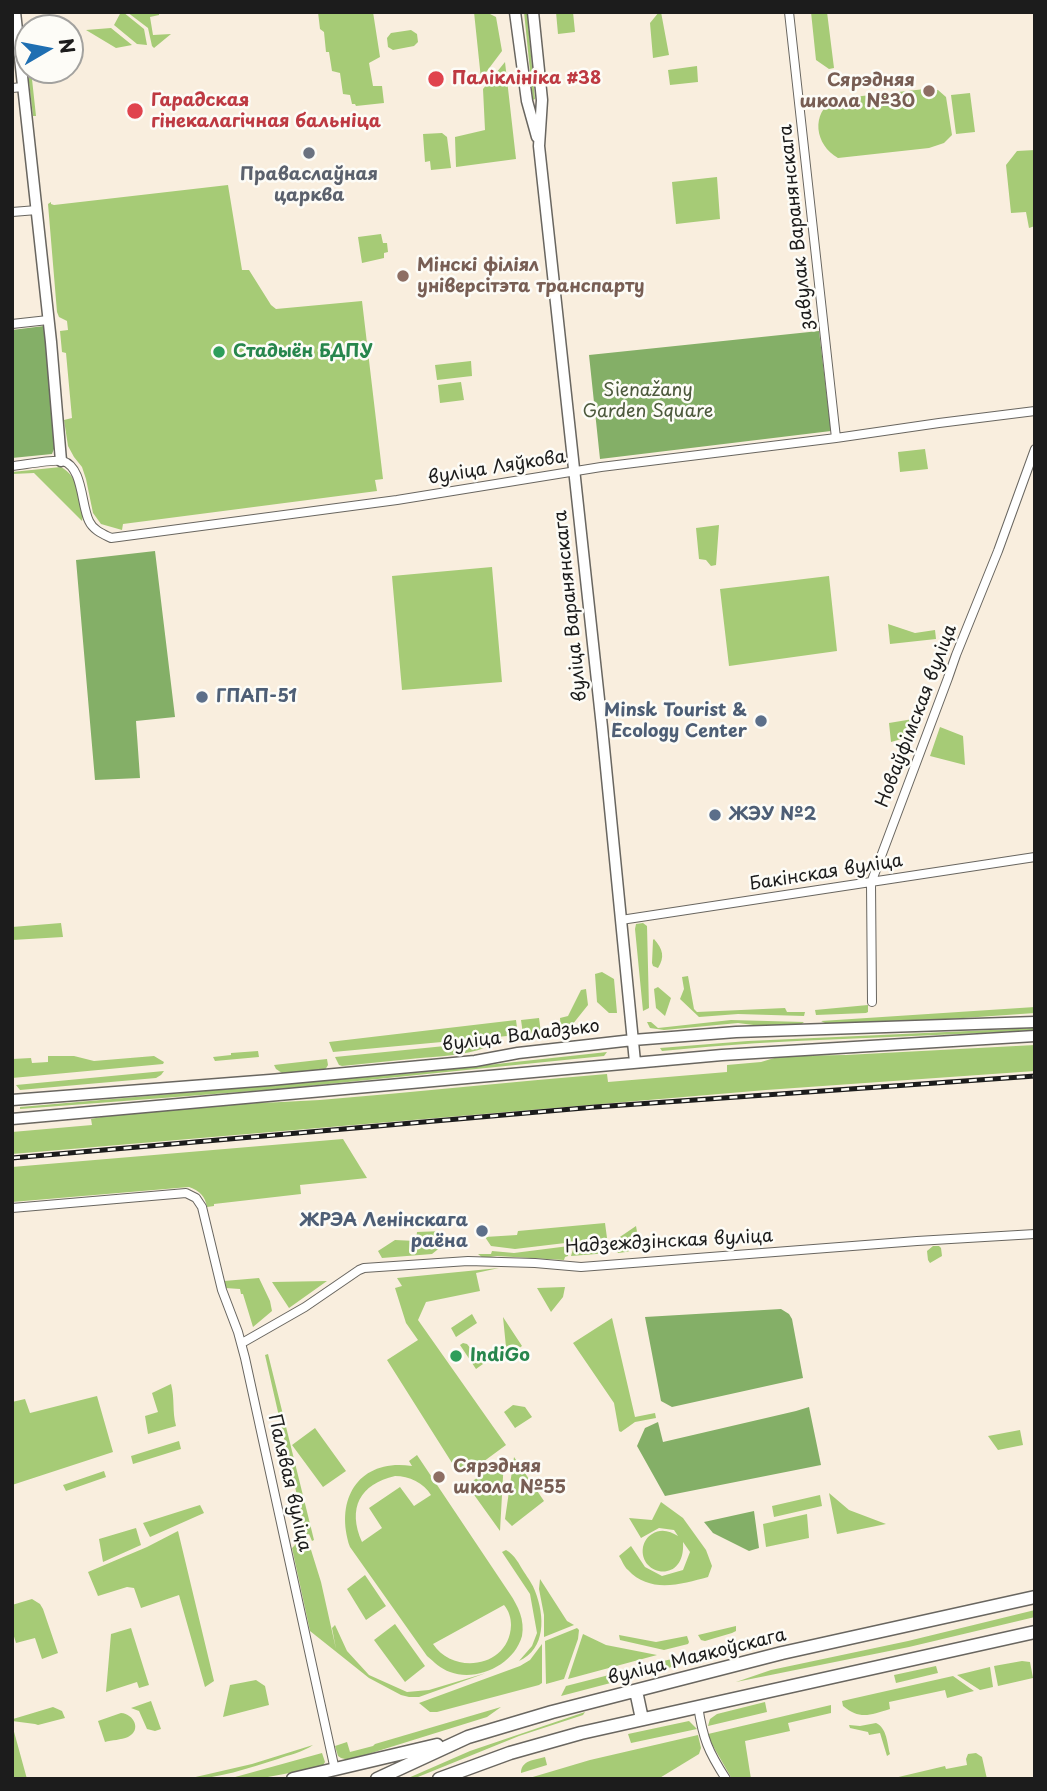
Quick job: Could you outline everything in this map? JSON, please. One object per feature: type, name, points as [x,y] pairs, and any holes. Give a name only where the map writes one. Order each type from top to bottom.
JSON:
[{"type":"main road","points":[[15,12],[18,88],[37,210],[61,461]]},
{"type":"main road","name":"вуліца Варанянскага","points":[[515,12],[527,101],[539,146],[635,1062]]},
{"type":"main road","name":"вуліца Варанянскага","points":[[533,12],[542,100],[539,146]]},
{"type":"main road","name":"вуліца Валадзько","points":[[12,1100],[475,1061],[518,1053],[633,1040],[736,1032],[1035,1022]]},
{"type":"main road","name":"вуліца Валадзько","points":[[12,1119],[635,1062],[1035,1036]]},
{"type":"main road","name":"вуліца Маякоўскага","points":[[377,1779],[468,1737],[552,1712],[782,1653],[1035,1597]]},
{"type":"main road","points":[[439,1779],[510,1753],[581,1733],[1035,1632]]},
{"type":"main road","points":[[636,1691],[642,1718]]},
{"type":"main road","points":[[293,1779],[468,1737]]},
{"type":"street","name":"завулак Варанянскага","points":[[789,12],[836,438]]},
{"type":"street","points":[[12,212],[37,210]]},
{"type":"street","points":[[12,324],[48,320]]},
{"type":"street","name":"вуліца Ляўкова","points":[[61,461],[74,471],[78,479],[89,521],[96,530],[111,538],[390,501],[574,471],[1035,411]]},
{"type":"street","name":"Новаўфімская вуліца","points":[[872,1002],[870,883],[1035,449]]},
{"type":"street","points":[[12,466],[61,461]]},
{"type":"street","name":"Бакінская вуліца","points":[[621,920],[1035,857]]},
{"type":"street","name":"Палявая вуліца","points":[[12,1208],[186,1193],[196,1198],[202,1207],[222,1290],[242,1343],[335,1770]]},
{"type":"street","name":"Надзеждзінская вуліца","points":[[242,1343],[365,1268],[468,1261],[581,1267],[1035,1234]]},
{"type":"street","points":[[698,1706],[709,1753],[726,1779]]},
{"type":"green space","points":[[121,12],[144,29],[147,45],[137,44],[114,25]]},
{"type":"green space","points":[[127,12],[159,12],[159,15],[150,17],[153,35],[171,34],[154,48],[148,28]]},
{"type":"green space","points":[[318,12],[373,12],[380,57],[369,63],[373,86],[382,86],[384,103],[356,106],[352,104],[350,95],[343,94],[340,73],[332,71],[329,52],[326,52]]},
{"type":"green space","points":[[474,12],[486,12],[496,17],[502,51],[481,79]]},
{"type":"green space","points":[[524,12],[527,12],[533,100]]},
{"type":"green space","points":[[556,12],[573,12],[575,32],[558,34]]},
{"type":"green space","points":[[659,12],[669,55],[653,58],[650,23]]},
{"type":"green space","points":[[811,12],[827,12],[834,68],[829,69],[816,60]]},
{"type":"green space","points":[[111,28],[132,45],[116,48],[86,30]]},
{"type":"green space","points":[[411,30],[417,34],[418,42],[414,46],[393,50],[388,47],[387,38],[391,33]]},
{"type":"green space","points":[[505,62],[516,159],[456,167],[455,137],[485,130],[483,89]]},
{"type":"green space","points":[[697,66],[698,82],[670,85],[668,70]]},
{"type":"green space","points":[[29,84],[33,84],[36,116],[33,116]]},
{"type":"green space","points":[[925,89],[938,90],[946,97],[952,135],[944,143],[929,148],[838,158],[824,145],[818,129],[819,120],[827,105],[835,99]]},
{"type":"green space","points":[[970,93],[975,132],[956,134],[951,95]]},
{"type":"green space","points":[[442,133],[447,137],[451,168],[431,170],[430,161],[425,162],[423,134]]},
{"type":"green space","points":[[1035,150],[1035,226],[1029,228],[1026,212],[1011,213],[1006,165],[1017,151]]},
{"type":"green space","points":[[717,177],[720,219],[676,224],[672,182]]},
{"type":"green space","name":"Стадыён БДПУ","points":[[228,185],[242,270],[249,270],[271,305],[276,309],[362,301],[383,479],[375,480],[377,491],[123,524],[122,530],[101,524],[93,513],[82,467],[68,446],[64,420],[72,418],[66,353],[62,352],[60,331],[68,330],[67,321],[59,317],[57,312],[48,204]]},
{"type":"green space","points":[[381,234],[383,243],[387,243],[388,252],[384,253],[384,258],[362,263],[358,237]]},
{"type":"green space","points":[[44,326],[57,441],[52,454],[12,458],[12,330]]},
{"type":"green space","name":"Sienažany Garden Square","points":[[819,331],[831,431],[600,459],[589,355]]},
{"type":"green space","points":[[471,361],[472,376],[437,380],[435,365]]},
{"type":"green space","points":[[461,382],[464,400],[440,403],[438,385]]},
{"type":"green space","points":[[925,449],[928,469],[900,472],[898,452]]},
{"type":"green space","points":[[61,467],[75,482],[82,521],[34,473],[12,474]]},
{"type":"green space","points":[[719,525],[716,565],[711,566],[706,560],[699,559],[696,528]]},
{"type":"green space","points":[[155,551],[175,717],[136,721],[140,778],[95,780],[76,560]]},
{"type":"green space","points":[[492,567],[502,682],[402,690],[392,576]]},
{"type":"green space","points":[[829,576],[837,651],[729,666],[720,589]]},
{"type":"green space","points":[[888,624],[915,633],[935,630],[936,639],[890,644]]},
{"type":"green space","points":[[913,719],[915,735],[891,742],[889,723]]},
{"type":"green space","points":[[940,727],[963,736],[965,765],[930,756]]},
{"type":"green space","points":[[61,923],[63,937],[12,940],[12,927]]},
{"type":"green space","points":[[643,923],[647,926],[649,1008],[643,1011],[635,929],[636,924]]},
{"type":"green space","points":[[654,939],[662,953],[658,968],[652,963]]},
{"type":"green space","points":[[602,972],[614,979],[617,1013],[609,1013],[597,1002],[595,974]]},
{"type":"green space","points":[[688,976],[694,1009],[697,1012],[785,1008],[787,1012],[805,1012],[804,1016],[738,1014],[699,1017],[680,999],[684,989],[682,977]]},
{"type":"green space","points":[[658,987],[671,998],[665,1016],[656,1008],[654,989]]},
{"type":"green space","points":[[586,989],[588,1005],[568,1030],[561,1031],[560,1018],[568,1016],[581,990]]},
{"type":"green space","points":[[868,1005],[866,1013],[816,1015],[815,1010]]},
{"type":"green space","points":[[1035,1007],[1035,1013],[935,1020],[827,1024],[821,1021]]},
{"type":"green space","points":[[539,1018],[541,1033],[523,1034],[521,1020]]},
{"type":"green space","points":[[516,1020],[518,1035],[333,1052],[329,1042]]},
{"type":"green space","points":[[731,1020],[804,1022],[798,1027],[738,1023],[664,1030],[650,1028],[647,1022],[658,1028]]},
{"type":"green space","points":[[1035,1028],[755,1043],[662,1051],[660,1048],[748,1041]]},
{"type":"green space","points":[[496,1043],[478,1050],[449,1056],[342,1066],[335,1057]]},
{"type":"green space","points":[[1035,1045],[1035,1071],[766,1090],[12,1154],[12,1132],[92,1125],[91,1119],[148,1110],[320,1100],[607,1074],[608,1082],[727,1072],[727,1065],[761,1062],[781,1056]]},
{"type":"green space","points":[[258,1051],[259,1057],[215,1061],[213,1057],[231,1053]]},
{"type":"green space","points":[[607,1052],[604,1056],[279,1089],[20,1109],[414,1073]]},
{"type":"green space","points":[[48,1056],[74,1056],[94,1061],[154,1056],[164,1062],[12,1078],[12,1059],[31,1058],[32,1063],[48,1062]]},
{"type":"green space","points":[[327,1059],[325,1070],[282,1073],[274,1065]]},
{"type":"green space","points":[[164,1071],[156,1078],[20,1090],[16,1085]]},
{"type":"green space","points":[[343,1139],[367,1178],[300,1185],[301,1194],[207,1207],[201,1194],[189,1187],[12,1202],[12,1167]]},
{"type":"green space","points":[[605,1223],[607,1238],[515,1249],[491,1246],[485,1237],[517,1235],[518,1231]]},
{"type":"green space","points":[[636,1226],[638,1247],[632,1251],[618,1253],[614,1241]]},
{"type":"green space","points":[[443,1231],[442,1246],[432,1254],[382,1258],[378,1251],[395,1240],[416,1241],[417,1232]]},
{"type":"green space","points":[[608,1243],[609,1253],[571,1256],[574,1246]]},
{"type":"green space","points":[[569,1246],[568,1256],[564,1260],[497,1256],[483,1258],[478,1254],[491,1254],[492,1251],[514,1253]]},
{"type":"green space","points":[[933,1246],[941,1248],[942,1256],[930,1263],[927,1251]]},
{"type":"green space","points":[[499,1268],[476,1273],[480,1291],[426,1302],[418,1320],[506,1445],[468,1473],[459,1474],[387,1360],[418,1340],[406,1323],[395,1288],[402,1286],[397,1278]]},
{"type":"green space","points":[[259,1278],[272,1311],[253,1327],[240,1289],[225,1288],[224,1281]]},
{"type":"green space","points":[[327,1281],[289,1308],[272,1282]]},
{"type":"green space","points":[[565,1287],[563,1297],[551,1312],[537,1288]]},
{"type":"green space","points":[[781,1309],[792,1319],[803,1378],[672,1407],[661,1401],[645,1317]]},
{"type":"green space","points":[[472,1314],[477,1323],[456,1337],[451,1328]]},
{"type":"green space","points":[[503,1317],[522,1346],[507,1357]]},
{"type":"green space","points":[[612,1318],[635,1417],[655,1413],[656,1418],[635,1422],[621,1432],[614,1403],[573,1343]]},
{"type":"green space","points":[[467,1344],[483,1364],[476,1369],[460,1345]]},
{"type":"green space","points":[[268,1354],[314,1540],[312,1541],[309,1534],[306,1535],[265,1355]]},
{"type":"green space","points":[[171,1384],[176,1426],[148,1434],[145,1416],[158,1412],[152,1393]]},
{"type":"green space","points":[[97,1396],[113,1452],[12,1485],[12,1402],[25,1399],[30,1413]]},
{"type":"green space","points":[[513,1405],[525,1407],[532,1417],[515,1428],[504,1412]]},
{"type":"green space","points":[[809,1407],[821,1465],[665,1496],[637,1446],[645,1428],[658,1422],[663,1442]]},
{"type":"green space","points":[[315,1428],[346,1471],[323,1487],[292,1445]]},
{"type":"green space","points":[[1020,1430],[1023,1445],[998,1450],[988,1436]]},
{"type":"green space","points":[[179,1441],[181,1449],[133,1464],[131,1456]]},
{"type":"green space","points":[[417,1455],[516,1603],[520,1614],[523,1630],[518,1646],[503,1663],[483,1673],[461,1675],[450,1672],[427,1656],[350,1547],[345,1513],[355,1485],[365,1475],[378,1469],[393,1465],[412,1466],[409,1461]],"holes":[[[395,1476],[416,1481],[431,1495],[414,1506],[400,1487],[369,1508],[382,1528],[362,1542],[356,1518],[360,1499],[373,1485]],[[504,1605],[511,1620],[508,1639],[501,1650],[491,1658],[467,1663],[454,1660],[442,1654],[433,1644]]]},
{"type":"green space","points":[[514,1457],[544,1501],[512,1526],[505,1519]]},
{"type":"green space","points":[[504,1459],[500,1531],[467,1485]]},
{"type":"green space","points":[[104,1471],[106,1477],[66,1491],[63,1485]]},
{"type":"green space","points":[[829,1493],[849,1510],[886,1524],[837,1534]]},
{"type":"green space","points":[[820,1495],[822,1506],[774,1517],[772,1506]]},
{"type":"green space","points":[[661,1502],[683,1518],[706,1550],[712,1566],[708,1577],[677,1584],[656,1585],[637,1577],[624,1565],[619,1556],[631,1546],[645,1567],[662,1576],[683,1570],[690,1552],[683,1542],[682,1556],[670,1570],[654,1570],[643,1557],[643,1545],[649,1537],[662,1531],[678,1536],[674,1530],[659,1528],[641,1538],[629,1518],[652,1520]]},
{"type":"green space","points":[[200,1505],[204,1513],[150,1537],[143,1523]]},
{"type":"green space","points":[[754,1511],[759,1548],[749,1551],[713,1533],[704,1522]]},
{"type":"green space","points":[[807,1514],[809,1538],[766,1547],[763,1524]]},
{"type":"green space","points":[[136,1528],[141,1545],[103,1562],[99,1539]]},
{"type":"green space","points":[[178,1531],[214,1681],[205,1687],[179,1595],[141,1608],[134,1588],[127,1587],[98,1596],[88,1572]]},
{"type":"green space","points":[[307,1537],[321,1582],[336,1649],[332,1628],[335,1625],[347,1651],[369,1675],[407,1692],[429,1690],[486,1673],[419,1697],[401,1695],[369,1678],[310,1631],[292,1548],[302,1538]]},
{"type":"green space","points":[[506,1550],[512,1554],[532,1584],[541,1611],[539,1640],[528,1656],[519,1661],[532,1646],[537,1633],[530,1594],[502,1552]]},
{"type":"green space","points":[[365,1575],[386,1606],[366,1620],[347,1589]]},
{"type":"green space","points":[[540,1579],[567,1621],[574,1625],[544,1637],[544,1615],[539,1589]]},
{"type":"green space","points":[[32,1599],[43,1609],[58,1653],[42,1659],[35,1638],[16,1643],[12,1630],[12,1605]]},
{"type":"green space","points":[[1035,1610],[1035,1617],[909,1647],[736,1682],[771,1670]]},
{"type":"green space","points":[[395,1624],[425,1666],[405,1682],[374,1640]]},
{"type":"green space","points":[[736,1626],[736,1631],[732,1633],[705,1641],[698,1635]]},
{"type":"green space","points":[[131,1628],[149,1685],[139,1688],[137,1682],[106,1692],[111,1634]]},
{"type":"green space","points":[[577,1628],[578,1639],[564,1679],[546,1684],[545,1641]]},
{"type":"green space","points":[[583,1634],[606,1645],[657,1655],[568,1679]]},
{"type":"green space","points":[[619,1635],[656,1642],[687,1636],[689,1642],[664,1650],[620,1640]]},
{"type":"green space","points":[[734,1643],[727,1653],[561,1696],[566,1686]]},
{"type":"green space","points":[[542,1644],[542,1683],[539,1685],[437,1712],[430,1712],[419,1703],[520,1666],[530,1660]]},
{"type":"green space","points":[[1030,1662],[1033,1678],[998,1686],[994,1666]]},
{"type":"green space","points":[[936,1666],[938,1673],[896,1683],[894,1675]]},
{"type":"green space","points":[[990,1667],[993,1687],[980,1690],[957,1675]]},
{"type":"green space","points":[[953,1676],[974,1691],[947,1698],[945,1690],[889,1702],[890,1709],[871,1714],[860,1715],[843,1706],[842,1701]]},
{"type":"green space","points":[[256,1680],[265,1686],[269,1705],[223,1717],[230,1685]]},
{"type":"green space","points":[[151,1701],[161,1729],[155,1731],[147,1729],[139,1711],[131,1708]]},
{"type":"green space","points":[[765,1702],[767,1712],[708,1726],[710,1719],[717,1714]]},
{"type":"green space","points":[[831,1705],[831,1713],[788,1723],[790,1731],[745,1741],[751,1779],[732,1779],[709,1739],[708,1734]]},
{"type":"green space","points":[[53,1707],[62,1711],[65,1718],[38,1725],[12,1721],[13,1719]]},
{"type":"green space","points":[[501,1707],[487,1717],[349,1760],[338,1756],[335,1746],[347,1742],[350,1752]]},
{"type":"green space","points":[[585,1712],[413,1779],[406,1779],[470,1751]]},
{"type":"green space","points":[[121,1713],[133,1719],[135,1730],[128,1737],[105,1742],[98,1721]]},
{"type":"green space","points":[[689,1721],[697,1729],[631,1743],[628,1734]]},
{"type":"green space","points":[[876,1723],[886,1736],[890,1754],[887,1756],[880,1733],[869,1735],[868,1732],[850,1728],[849,1725]]},
{"type":"green space","points":[[13,1728],[27,1779],[12,1779]]},
{"type":"green space","points":[[698,1735],[701,1748],[699,1754],[658,1779],[526,1779],[590,1760]]},
{"type":"green space","points":[[313,1745],[305,1750],[233,1772],[187,1779],[252,1764]]},
{"type":"green space","points":[[322,1753],[325,1762],[322,1767],[257,1779],[228,1779]]},
{"type":"green space","points":[[976,1753],[982,1757],[987,1779],[890,1779],[945,1766],[946,1769],[967,1765],[968,1754]]},
{"type":"green space","points":[[545,1757],[547,1765],[521,1773],[526,1763]]},
{"type":"railway","points":[[12,1158],[595,1107],[1035,1076]]},
{"type":"place","name":"Паліклініка #38","points":[[436,79]]},
{"type":"place","name":"Сярэдняя школа №30","points":[[929,91]]},
{"type":"place","name":"Гарадская гінекалагічная бальніца","points":[[135,111]]},
{"type":"place","name":"Праваслаўная царква","points":[[309,153]]},
{"type":"place","name":"Мінскі філіял універсітэта транспарту","points":[[403,276]]},
{"type":"place","name":"Стадыён БДПУ","points":[[219,352]]},
{"type":"place","name":"ГПАП-51","points":[[202,697]]},
{"type":"place","name":"Minsk Tourist & Ecology Center","points":[[761,721]]},
{"type":"place","name":"ЖЭУ №2","points":[[715,815]]},
{"type":"place","name":"ЖРЭА Ленінскага раёна","points":[[482,1231]]},
{"type":"place","name":"IndiGo","points":[[456,1356]]},
{"type":"place","name":"Сярэдняя школа №55","points":[[439,1477]]}]
